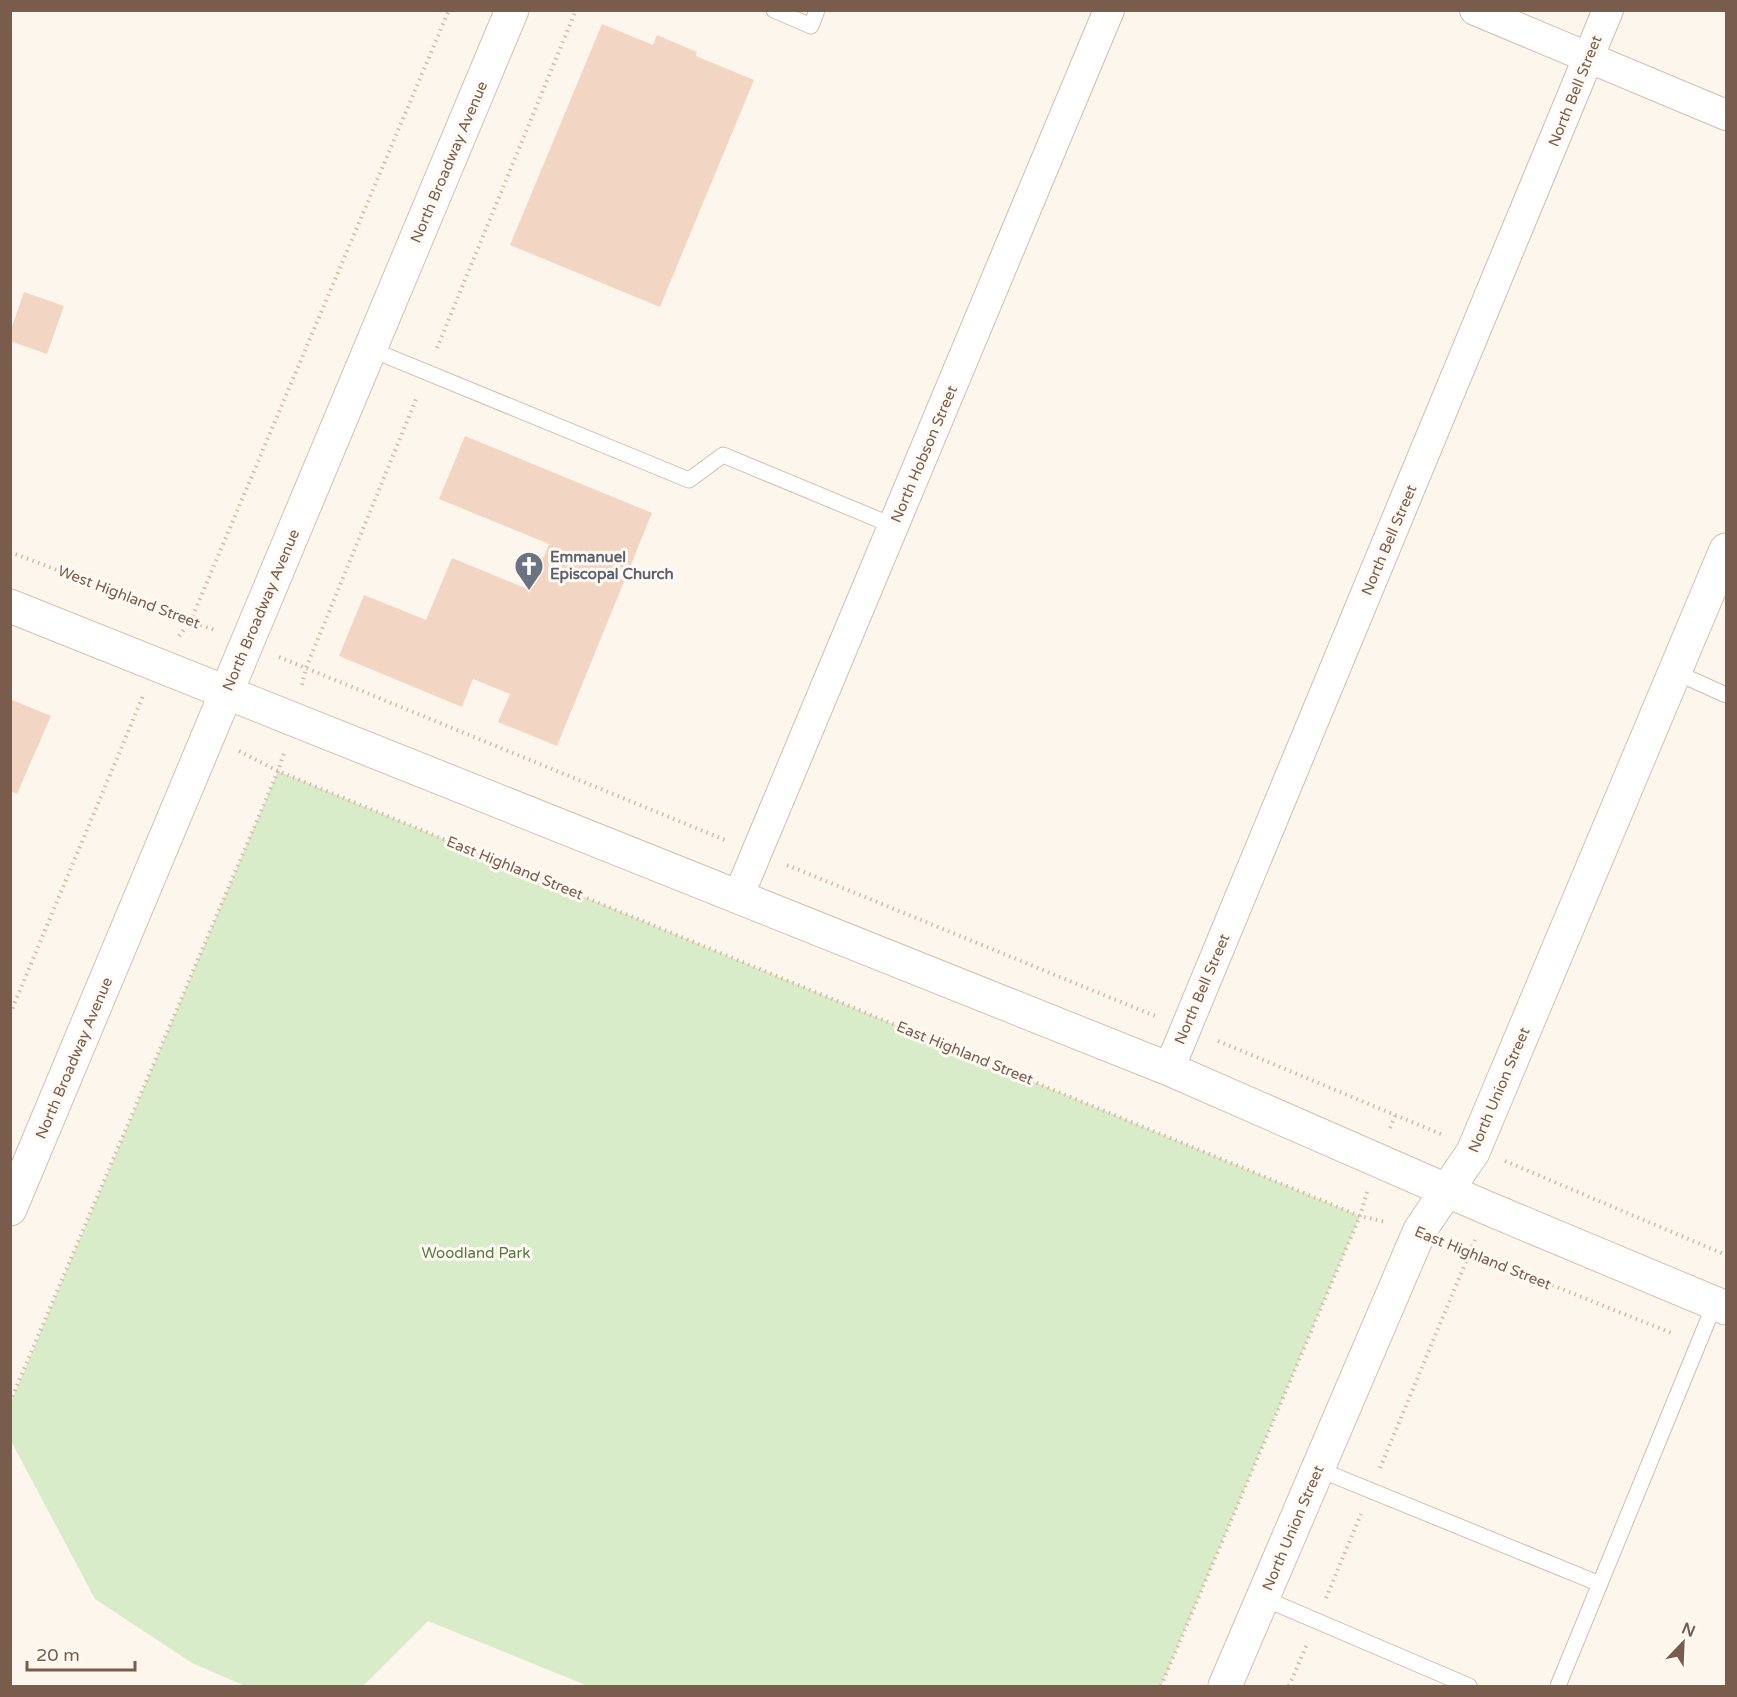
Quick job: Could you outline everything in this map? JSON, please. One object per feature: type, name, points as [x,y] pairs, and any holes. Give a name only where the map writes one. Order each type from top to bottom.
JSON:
[{"type":"street","name":"North Broadway Avenue","points":[[13,1195],[247,644],[512,10]]},
{"type":"street","name":"North Hobson Street","points":[[738,897],[1109,10]]},
{"type":"street","points":[[1476,10],[1726,115]]},
{"type":"street","name":"North Bell Street","points":[[1169,1069],[1608,10]]},
{"type":"street","name":"North Union Street","points":[[1230,1685],[1263,1598],[1420,1230],[1473,1152],[1726,550]]},
{"type":"street","points":[[10,606],[1169,1069],[1721,1306]]},
{"type":"lane","points":[[774,10],[811,26],[817,10]]},
{"type":"lane","points":[[370,349],[689,480],[723,455],[894,526]]},
{"type":"lane","points":[[1675,672],[1726,695]]},
{"type":"lane","points":[[1558,1686],[1698,1344],[1721,1306]]},
{"type":"lane","points":[[1318,1469],[1600,1584]]},
{"type":"lane","points":[[1263,1598],[1469,1686]]},
{"type":"path","points":[[10,1014],[136,710],[159,666],[191,620],[450,10]]},
{"type":"path","name":"West Highland Street","points":[[10,552],[191,620],[247,644]]},
{"type":"path","points":[[247,644],[1396,1114],[1441,1133],[1473,1152],[1502,1159],[1726,1255]]},
{"type":"path","name":"East Highland Street","points":[[208,736],[278,771],[1360,1216],[1420,1230],[1470,1253],[1698,1344]]},
{"type":"path","points":[[1161,1686],[1360,1216],[1376,1159],[1396,1114]]},
{"type":"green space","name":"Woodland Park","points":[[278,771],[1360,1216],[1161,1686],[588,1686],[428,1621],[363,1686],[245,1686],[192,1663],[95,1599],[11,1441],[11,1402]]},
{"type":"building","points":[[602,24],[653,45],[657,35],[697,52],[696,56],[754,80],[660,307],[510,245]]},
{"type":"building","points":[[24,292],[64,306],[47,354],[10,341],[10,332]]},
{"type":"building","name":"Emmanuel Episcopal Church","points":[[465,436],[652,513],[557,746],[498,722],[510,694],[473,679],[462,707],[339,656],[364,595],[426,620],[452,558],[530,590],[549,544],[439,499]]},
{"type":"building","points":[[10,699],[51,716],[17,794],[10,791]]},
{"type":"place","name":"Emmanuel Episcopal Church","points":[[529,592]]}]
